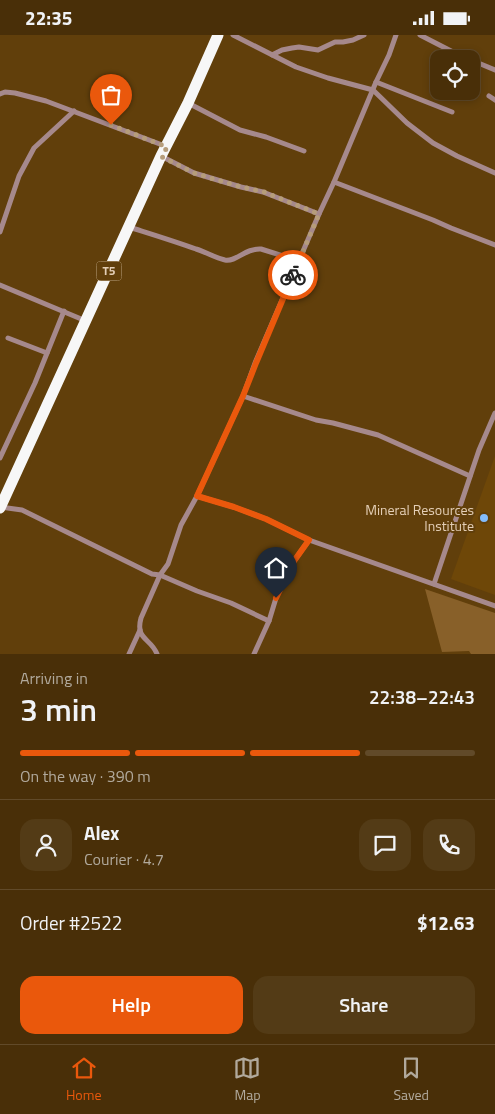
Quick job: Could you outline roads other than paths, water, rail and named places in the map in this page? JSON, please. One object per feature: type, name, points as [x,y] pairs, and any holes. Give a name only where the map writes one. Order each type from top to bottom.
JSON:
[{"type":"highway","name":"T5","points":[[0,507],[218,35]]},
{"type":"street","points":[[234,35],[296,67],[373,90],[407,123],[433,143],[495,173]]},
{"type":"street","points":[[272,55],[282,49],[299,47],[318,50],[334,42],[353,40],[364,35]]},
{"type":"street","points":[[157,654],[155,648],[143,637],[139,625],[141,618],[160,575],[168,564],[181,525],[197,496],[243,396],[396,35]]},
{"type":"street","points":[[420,35],[449,50]]},
{"type":"street","points":[[480,63],[495,70]]},
{"type":"street","points":[[376,82],[452,112]]},
{"type":"street","points":[[0,94],[5,92],[15,93],[74,111],[164,152],[194,173],[264,192],[319,214]]},
{"type":"street","points":[[489,96],[495,100]]},
{"type":"street","points":[[188,103],[240,130],[304,151]]},
{"type":"street","points":[[0,232],[20,176],[34,148],[74,111]]},
{"type":"street","points":[[334,182],[495,245]]},
{"type":"street","points":[[129,227],[226,260],[234,259],[256,248],[299,261]]},
{"type":"street","points":[[0,285],[86,321]]},
{"type":"street","points":[[0,458],[35,383],[64,311]]},
{"type":"street","points":[[8,338],[47,353]]},
{"type":"street","points":[[243,396],[316,420],[378,435],[470,476]]},
{"type":"street","points":[[434,584],[479,450],[495,413]]},
{"type":"street","points":[[197,496],[234,507],[266,519],[309,540],[495,606]]},
{"type":"street","points":[[0,507],[22,510],[152,574],[160,575],[231,603],[269,621]]},
{"type":"street","points":[[254,654],[269,621],[276,598],[294,561],[309,540]]},
{"type":"street","points":[[130,654],[140,630]]},
{"type":"place","name":"Mineral Resources Institute","points":[[484,518]]}]
